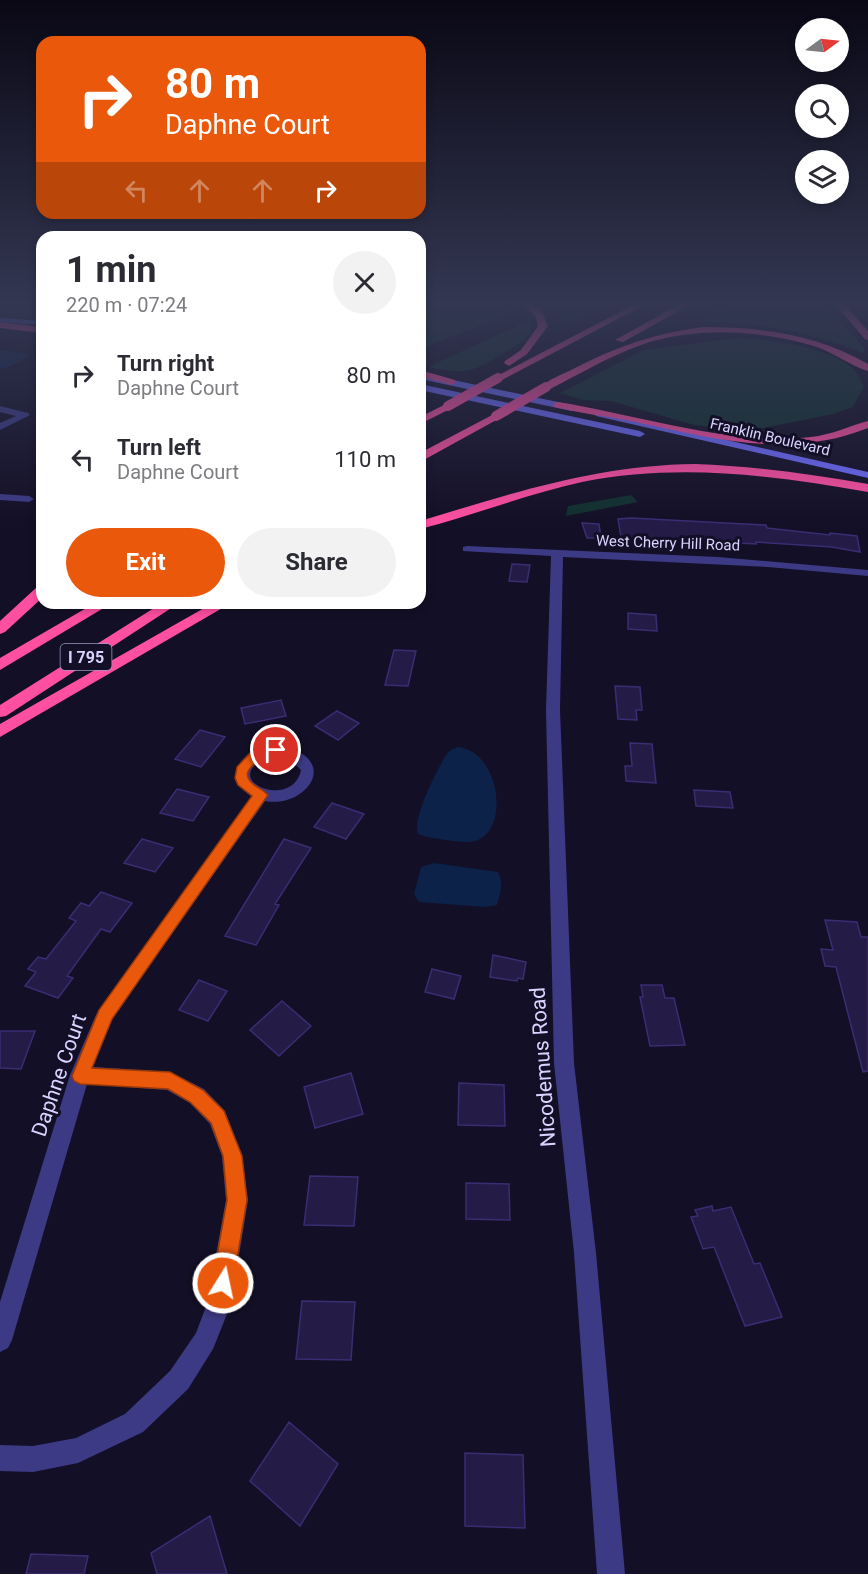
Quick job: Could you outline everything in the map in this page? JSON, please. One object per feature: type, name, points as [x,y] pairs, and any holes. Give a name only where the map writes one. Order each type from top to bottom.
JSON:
[{"type":"highway","points":[[426,418],[498,375]]},
{"type":"highway","points":[[426,453],[561,375]]},
{"type":"highway","points":[[541,387],[567,375]]},
{"type":"highway","points":[[426,376],[451,382]]},
{"type":"highway","points":[[558,405],[695,432],[757,440],[802,441],[826,438],[868,424]]},
{"type":"highway","points":[[770,462],[795,465],[868,485]]},
{"type":"highway","points":[[426,523],[571,482],[644,470],[685,468],[735,470],[868,485]]},
{"type":"highway","points":[[0,629],[36,596]]},
{"type":"highway","name":"I 795","points":[[0,665],[95,609]]},
{"type":"highway","name":"I 795","points":[[0,712],[163,609]]},
{"type":"highway","points":[[0,731],[214,609]]},
{"type":"main road","name":"Franklin Boulevard","points":[[451,382],[868,475]]},
{"type":"main road","name":"Franklin Boulevard","points":[[426,388],[770,462]]},
{"type":"street","points":[[0,409],[25,415],[0,427]]},
{"type":"street","points":[[0,497],[29,499]]},
{"type":"street","name":"West Cherry Hill Road","points":[[467,549],[557,555],[765,562],[868,573]]},
{"type":"street","name":"Nicodemus Road","points":[[557,555],[553,710],[563,1052],[589,1301],[611,1574]]},
{"type":"street","name":"Daphne Court","points":[[0,1340],[80,1076],[105,1015],[261,795]]},
{"type":"street","points":[[0,1458],[33,1459],[78,1450],[134,1423],[179,1380],[205,1341],[219,1304],[237,1200],[232,1156],[218,1118],[196,1096],[170,1081],[80,1076]]},
{"type":"green space","points":[[594,375],[858,375],[864,386],[853,407],[833,414],[758,429],[726,429],[694,425],[611,401],[583,400],[560,393]]},
{"type":"green space","points":[[631,495],[638,502],[566,516],[568,506]]},
{"type":"water","points":[[458,747],[472,752],[483,761],[491,775],[497,806],[494,821],[488,832],[474,841],[445,840],[418,834],[419,817],[432,782],[447,753]]},
{"type":"water","points":[[434,863],[498,872],[501,884],[497,905],[485,907],[419,902],[414,894],[421,867]]},
{"type":"building","points":[[618,519],[766,525],[767,528],[857,536],[860,552],[832,547],[756,542],[756,544],[621,537]]},
{"type":"building","points":[[582,523],[599,524],[601,538],[587,538]]},
{"type":"building","points":[[512,564],[530,565],[527,582],[509,581]]},
{"type":"building","points":[[628,613],[656,615],[657,631],[628,629]]},
{"type":"building","points":[[394,650],[416,651],[408,686],[385,685]]},
{"type":"building","points":[[615,686],[640,687],[642,710],[636,710],[637,720],[618,719]]},
{"type":"building","points":[[281,700],[286,716],[245,724],[241,708]]},
{"type":"building","points":[[337,711],[359,723],[338,740],[315,726]]},
{"type":"building","points":[[200,730],[225,737],[201,767],[175,759]]},
{"type":"building","points":[[630,743],[652,744],[656,783],[626,781],[625,766],[632,766]]},
{"type":"building","points":[[177,789],[209,797],[193,821],[160,813]]},
{"type":"building","points":[[694,790],[730,792],[733,808],[696,806]]},
{"type":"building","points":[[332,803],[364,814],[346,839],[314,827]]},
{"type":"building","points":[[142,839],[173,848],[155,872],[124,863]]},
{"type":"building","points":[[284,839],[311,848],[275,904],[279,905],[256,945],[225,936]]},
{"type":"building","points":[[101,892],[132,903],[110,932],[101,929],[67,976],[73,978],[58,998],[25,986],[36,972],[28,969],[38,957],[46,959],[76,921],[69,918],[81,903],[89,906]]},
{"type":"building","points":[[825,920],[857,922],[861,937],[868,937],[868,1071],[863,1072],[836,967],[825,966],[821,949],[833,950]]},
{"type":"building","points":[[493,955],[526,962],[523,979],[518,978],[517,981],[490,977]]},
{"type":"building","points":[[432,969],[461,976],[454,999],[425,992]]},
{"type":"building","points":[[199,980],[227,991],[208,1021],[179,1010]]},
{"type":"building","points":[[641,985],[662,985],[665,998],[674,998],[685,1045],[650,1046],[640,997],[643,997]]},
{"type":"building","points":[[282,1001],[311,1026],[279,1056],[250,1030]]},
{"type":"building","points":[[0,1031],[35,1031],[21,1069],[0,1068]]},
{"type":"building","points":[[351,1073],[363,1114],[315,1128],[304,1087]]},
{"type":"building","points":[[459,1083],[504,1085],[505,1126],[458,1125]]},
{"type":"building","points":[[310,1176],[358,1177],[354,1226],[304,1225]]},
{"type":"building","points":[[466,1183],[509,1184],[510,1220],[466,1219]]},
{"type":"building","points":[[712,1206],[713,1211],[731,1207],[754,1264],[760,1263],[782,1317],[745,1326],[714,1247],[703,1249],[691,1217],[698,1216],[695,1210]]},
{"type":"building","points":[[302,1301],[355,1302],[351,1360],[296,1359]]},
{"type":"building","points":[[289,1422],[338,1464],[300,1526],[250,1481]]},
{"type":"building","points":[[465,1453],[523,1455],[525,1528],[465,1526]]},
{"type":"building","points":[[210,1516],[227,1574],[157,1574],[151,1553]]},
{"type":"building","points":[[31,1554],[88,1556],[84,1574],[26,1574]]},
{"type":"route","points":[[223,1283],[237,1200],[232,1156],[218,1118],[196,1096],[170,1081],[80,1076],[105,1015],[261,795],[251,791],[245,785],[242,778],[244,767],[255,756],[276,750]]}]
